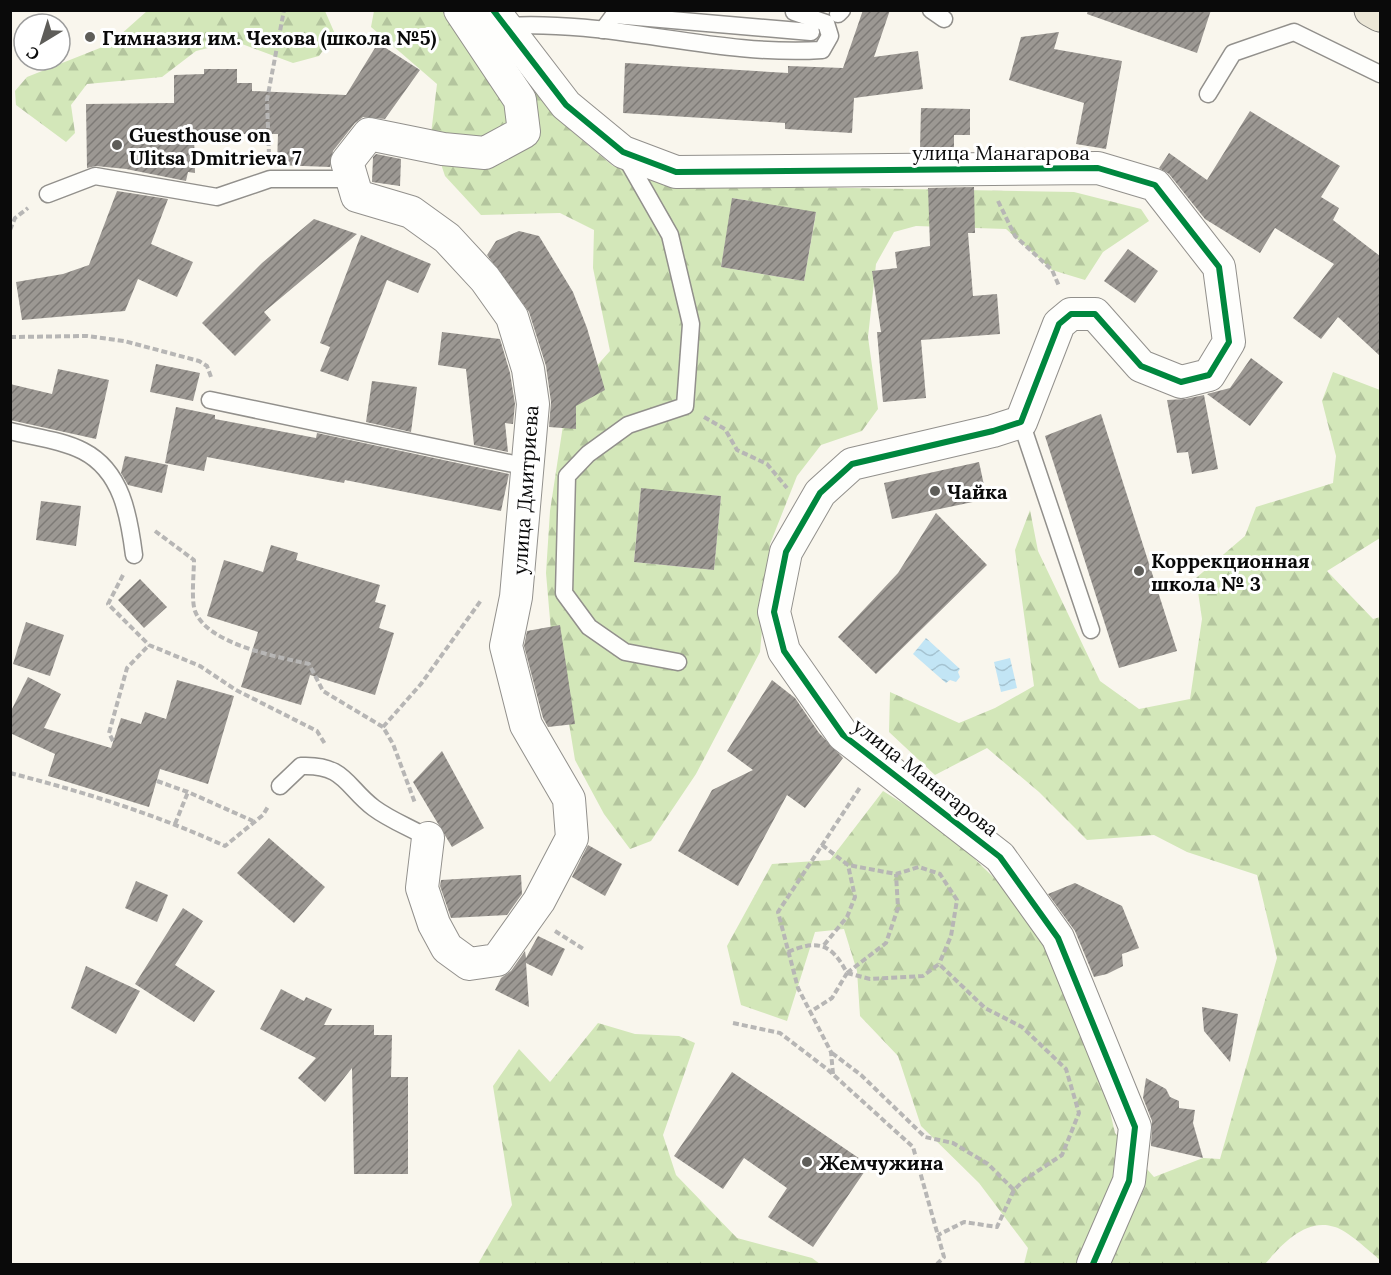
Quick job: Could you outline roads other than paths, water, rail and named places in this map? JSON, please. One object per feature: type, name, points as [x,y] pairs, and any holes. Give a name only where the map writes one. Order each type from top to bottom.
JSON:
[{"type":"main road","points":[[1371,10],[1380,15]]},
{"type":"street","points":[[352,179],[347,162],[369,134],[443,149],[485,153],[524,132],[520,100],[460,10]]},
{"type":"street","name":"улица Манагарова","points":[[499,18],[566,105],[623,152],[676,172],[1098,168],[1155,185],[1219,267],[1229,342],[1209,375],[1181,382],[1141,366],[1095,314],[1071,314],[1059,324],[1021,422],[993,431],[852,464],[820,493],[786,552],[774,612],[784,651],[843,735],[1000,857],[1058,938],[1135,1127],[1129,1181],[1093,1264]]},
{"type":"street","name":"улица Дмитриева","points":[[352,179],[357,196],[411,212],[447,238],[485,279],[512,318],[528,369],[533,404],[516,597],[506,646],[526,725],[569,799],[572,838],[539,901],[497,960],[469,964],[447,948],[434,924],[422,888],[428,837]]},
{"type":"lane","points":[[499,18],[779,53],[822,50],[830,36],[826,23],[794,12]]},
{"type":"lane","points":[[603,30],[614,15],[811,32]]},
{"type":"lane","points":[[1208,94],[1233,53],[1294,32],[1380,74]]},
{"type":"lane","points":[[623,152],[670,235],[692,324],[685,406],[628,425],[588,454],[567,476],[564,593],[589,627],[625,652],[678,662]]},
{"type":"lane","points":[[48,194],[94,176],[217,196],[270,179],[352,179]]},
{"type":"lane","points":[[210,400],[528,467]]},
{"type":"lane","points":[[1021,422],[1091,630]]},
{"type":"lane","points":[[10,431],[82,450],[104,466],[128,510],[134,555]]},
{"type":"lane","points":[[280,786],[301,766],[317,765],[346,778],[374,808],[428,837]]},
{"type":"water","points":[[926,638],[960,669],[958,672],[960,677],[956,682],[950,680],[946,683],[913,654]]},
{"type":"water","points":[[1010,658],[1017,688],[1001,692],[994,662]]},
{"type":"place","name":"Гимназия им. Чехова (школа №5)","points":[[90,37]]},
{"type":"place","name":"Guesthouse on Ulitsa Dmitrieva 7","points":[[117,145]]},
{"type":"place","name":"Чайка","points":[[935,491]]},
{"type":"place","name":"Коррекционная школа № 3","points":[[1139,571]]},
{"type":"place","name":"Жемчужина","points":[[807,1162]]}]
